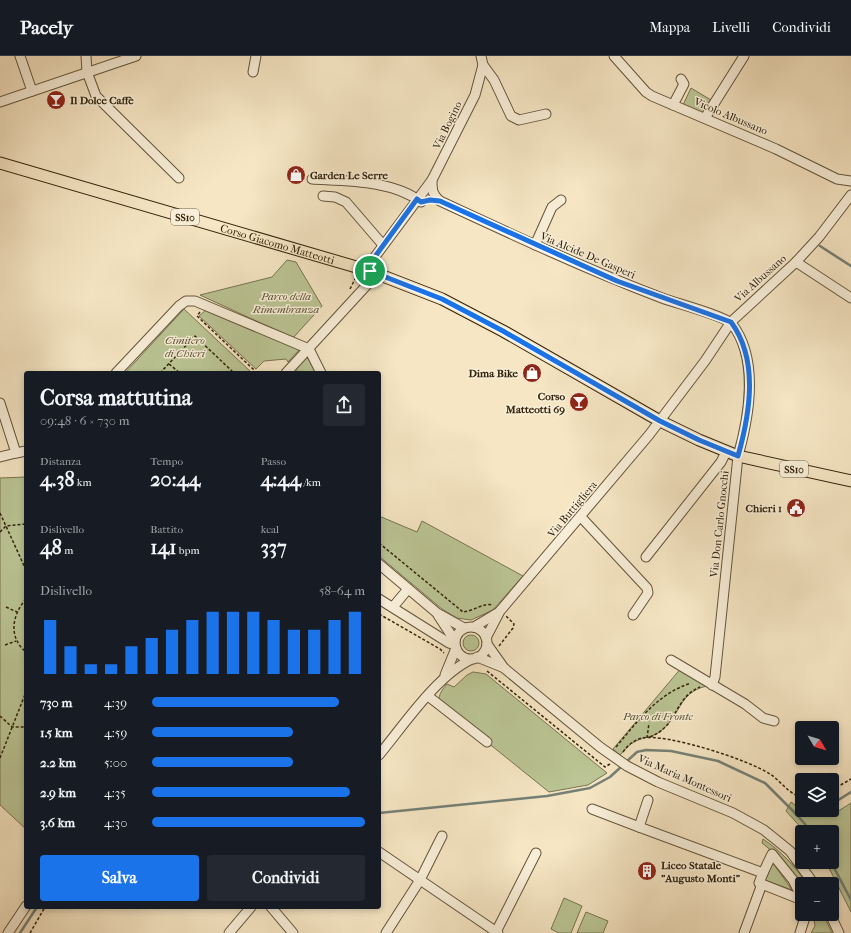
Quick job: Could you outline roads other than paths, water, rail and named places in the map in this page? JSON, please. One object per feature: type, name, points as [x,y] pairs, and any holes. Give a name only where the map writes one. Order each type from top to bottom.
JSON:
[{"type":"main road","name":"Corso Giacomo Matteotti","points":[[0,163],[370,271],[442,299],[503,331],[660,421],[726,452],[851,482]]},
{"type":"street","points":[[20,56],[32,91]]},
{"type":"street","points":[[86,56],[87,72],[96,96],[179,178]]},
{"type":"street","points":[[0,102],[123,58],[136,56]]},
{"type":"street","points":[[253,72],[256,56]]},
{"type":"street","name":"Vicolo Albussano","points":[[614,56],[646,92],[776,149],[837,178],[851,180]]},
{"type":"street","points":[[705,118],[744,56]]},
{"type":"street","points":[[482,61],[494,80],[511,116],[518,120],[546,114]]},
{"type":"street","name":"Via Bogino","points":[[419,201],[432,180],[474,95],[482,61]]},
{"type":"street","points":[[673,105],[684,84],[681,79]]},
{"type":"street","points":[[288,371],[366,286],[374,258],[408,212],[419,201],[376,184],[312,179]]},
{"type":"street","points":[[432,180],[432,190],[434,196],[440,201]]},
{"type":"street","name":"Via Albussano","points":[[660,421],[731,322],[796,262],[819,237],[851,195]]},
{"type":"street","points":[[324,196],[335,197],[346,202],[383,245]]},
{"type":"street","points":[[535,245],[552,207],[561,200]]},
{"type":"street","name":"Via Alcide De Gasperi","points":[[419,201],[440,201],[617,281],[731,322]]},
{"type":"street","points":[[796,262],[851,298]]},
{"type":"street","points":[[118,371],[179,306],[186,301],[195,301],[207,305],[309,349],[320,371]]},
{"type":"street","name":"Via Don Carlo Gnocchi","points":[[710,684],[715,677],[738,456],[745,431],[749,367],[744,345],[731,322]]},
{"type":"street","points":[[0,402],[16,453]]},
{"type":"street","name":"Via Buttigliera","points":[[486,641],[500,611],[660,421]]},
{"type":"street","points":[[0,457],[24,451]]},
{"type":"street","points":[[646,557],[721,462],[726,452]]},
{"type":"street","points":[[580,517],[647,588],[648,593],[633,615]]},
{"type":"street","points":[[381,566],[437,613],[469,628],[482,631],[486,641],[484,652],[458,666],[444,677],[381,753]]},
{"type":"street","points":[[393,607],[408,589]]},
{"type":"street","points":[[381,600],[448,643],[455,645]]},
{"type":"street","name":"Via Buttigliera","points":[[469,628],[500,611]]},
{"type":"street","points":[[437,613],[462,656],[475,658]]},
{"type":"street","points":[[444,677],[458,633],[469,628]]},
{"type":"street","name":"Via Maria Montessori","points":[[486,641],[504,668],[584,734],[627,766],[658,782],[733,813],[764,830],[790,851],[809,877]]},
{"type":"street","name":"Via Maria Montessori","points":[[475,658],[504,668]]},
{"type":"street","points":[[671,660],[745,704],[763,718],[774,721]]},
{"type":"street","points":[[428,696],[487,742]]},
{"type":"street","points":[[639,827],[648,800]]},
{"type":"street","points":[[592,809],[763,874]]},
{"type":"street","points":[[386,933],[420,880],[442,836]]},
{"type":"street","points":[[381,853],[497,932],[536,853]]},
{"type":"street","points":[[795,884],[772,854],[759,883],[795,896]]},
{"type":"street","points":[[744,933],[762,884]]},
{"type":"street","points":[[8,933],[24,909]]},
{"type":"street","points":[[229,933],[249,909]]},
{"type":"street","points":[[273,909],[293,933]]},
{"type":"street","points":[[800,933],[804,921]]},
{"type":"street","points":[[833,921],[839,933]]},
{"type":"waterway","points":[[820,246],[851,266]]},
{"type":"waterway","points":[[626,762],[637,752],[646,750],[671,751],[718,761],[765,783],[806,825]]},
{"type":"waterway","points":[[381,813],[547,796],[590,788],[610,777],[622,766]]},
{"type":"waterway","points":[[839,800],[851,792]]},
{"type":"waterway","points":[[835,869],[851,900]]},
{"type":"waterway","points":[[20,933],[36,909]]},
{"type":"place","name":"Il Dolce Caffè","points":[[56,100]]},
{"type":"place","name":"Garden Le Serre","points":[[296,175]]},
{"type":"place","name":"Dima Bike","points":[[532,373]]},
{"type":"place","name":"Corso Matteotti 69","points":[[579,402]]},
{"type":"place","name":"Chieri 1","points":[[796,508]]},
{"type":"place","name":"Liceo Statale \"Augusto Monti\"","points":[[647,871]]},
{"type":"park label","name":"Parco della Rimembranza","points":[[286,302]]},
{"type":"park label","name":"Cimitero di Chieri","points":[[185,346]]},
{"type":"park label","name":"Parco di Fronte","points":[[658,716]]}]
